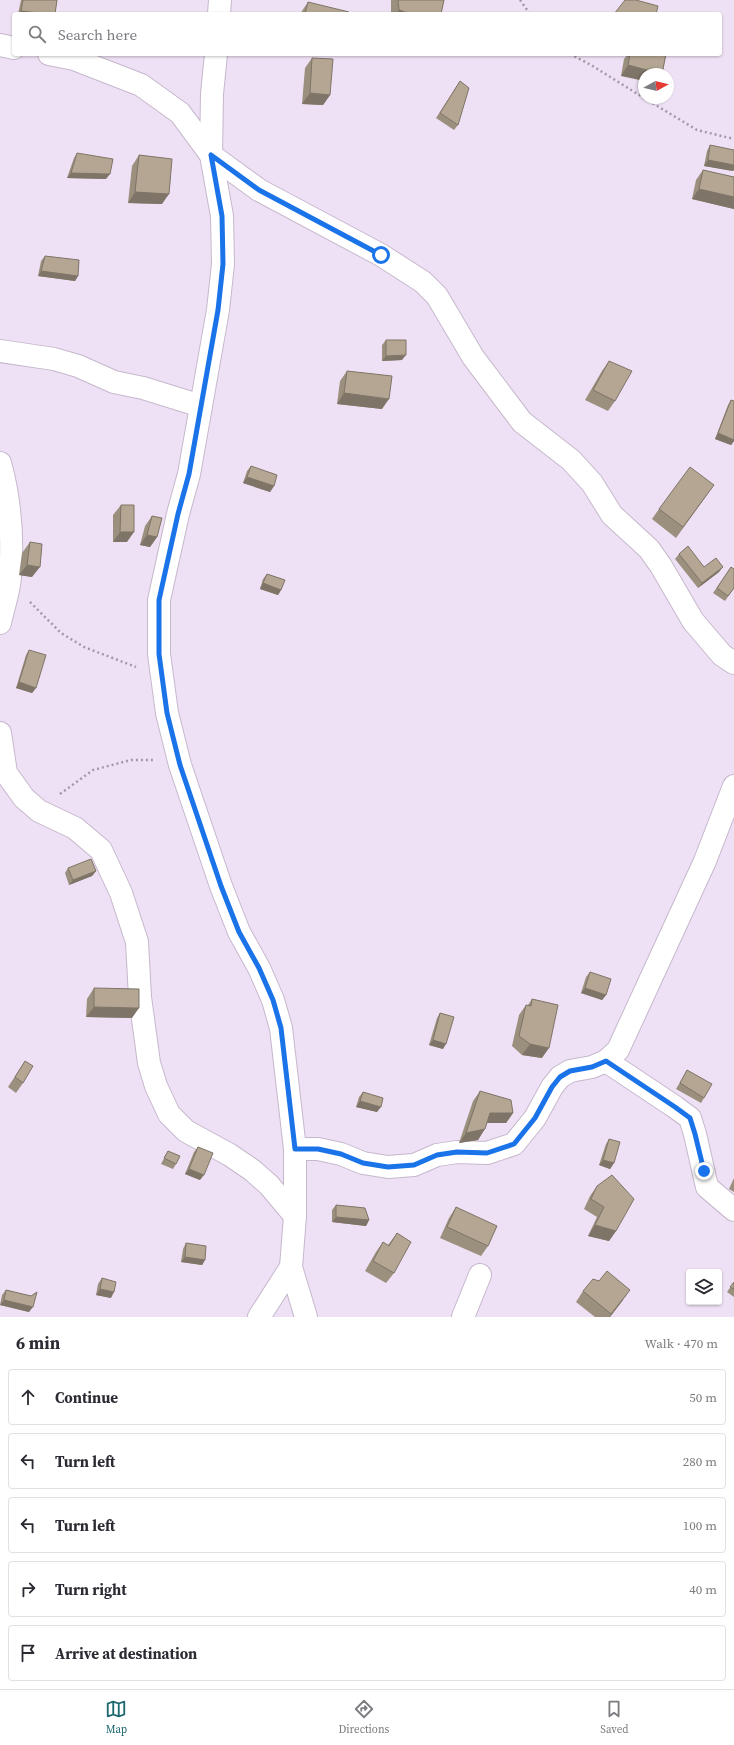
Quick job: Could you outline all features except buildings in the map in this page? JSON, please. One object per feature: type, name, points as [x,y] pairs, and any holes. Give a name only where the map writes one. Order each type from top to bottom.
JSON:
[{"type":"street","points":[[219,12],[220,0]]},
{"type":"street","points":[[0,45],[12,48]]},
{"type":"street","points":[[59,56],[74,59],[140,85],[180,113],[211,155],[259,190],[381,255],[423,282],[437,296],[473,357],[522,422],[571,460],[592,483],[612,515],[649,549],[662,566],[693,621],[722,655],[734,663]]},
{"type":"street","points":[[216,56],[212,94],[211,155],[222,216],[223,264],[218,310],[189,474],[178,514],[159,600],[159,654],[167,713],[180,765],[226,900],[239,932],[259,968],[273,1000],[279,1021],[295,1149],[295,1216],[291,1267],[306,1317]]},
{"type":"street","points":[[0,351],[54,359],[78,366],[114,382],[143,388],[201,406]]},
{"type":"street","points":[[0,463],[6,484],[10,514],[10,578],[0,623]]},
{"type":"street","points":[[0,733],[10,790],[24,798],[39,812],[75,828],[101,850],[121,893],[137,942],[140,997],[149,1063],[156,1086],[169,1114],[186,1131],[230,1155],[252,1170],[269,1185],[295,1216]]},
{"type":"street","points":[[295,1149],[318,1149],[341,1154],[363,1163],[388,1167],[414,1165],[437,1155],[457,1152],[487,1153],[514,1144],[535,1118],[552,1087],[560,1077],[570,1071],[592,1067],[606,1061],[618,1050],[705,861],[734,786]]},
{"type":"street","points":[[606,1061],[690,1118],[707,1187],[734,1210]]},
{"type":"street","points":[[259,1317],[291,1267]]},
{"type":"street","points":[[465,1316],[480,1275]]},
{"type":"path","points":[[520,0],[529,12]]},
{"type":"path","points":[[574,56],[638,94]]},
{"type":"path","points":[[654,104],[697,130],[734,139]]},
{"type":"path","points":[[10,578],[29,601],[60,633],[84,647],[100,652],[146,672],[163,676]]},
{"type":"path","points":[[39,812],[67,788],[93,770],[131,760],[157,760],[180,765]]},
{"type":"route","points":[[381,255],[259,190],[211,155],[222,216],[223,264],[218,310],[189,474],[178,514],[159,600],[159,654],[167,713],[180,765],[221,886],[239,932],[259,968],[273,1000],[281,1028],[295,1149],[318,1149],[341,1154],[363,1163],[388,1167],[414,1165],[437,1155],[457,1152],[487,1153],[514,1144],[535,1118],[552,1087],[560,1077],[570,1071],[592,1067],[606,1061],[690,1118],[704,1171]]}]
